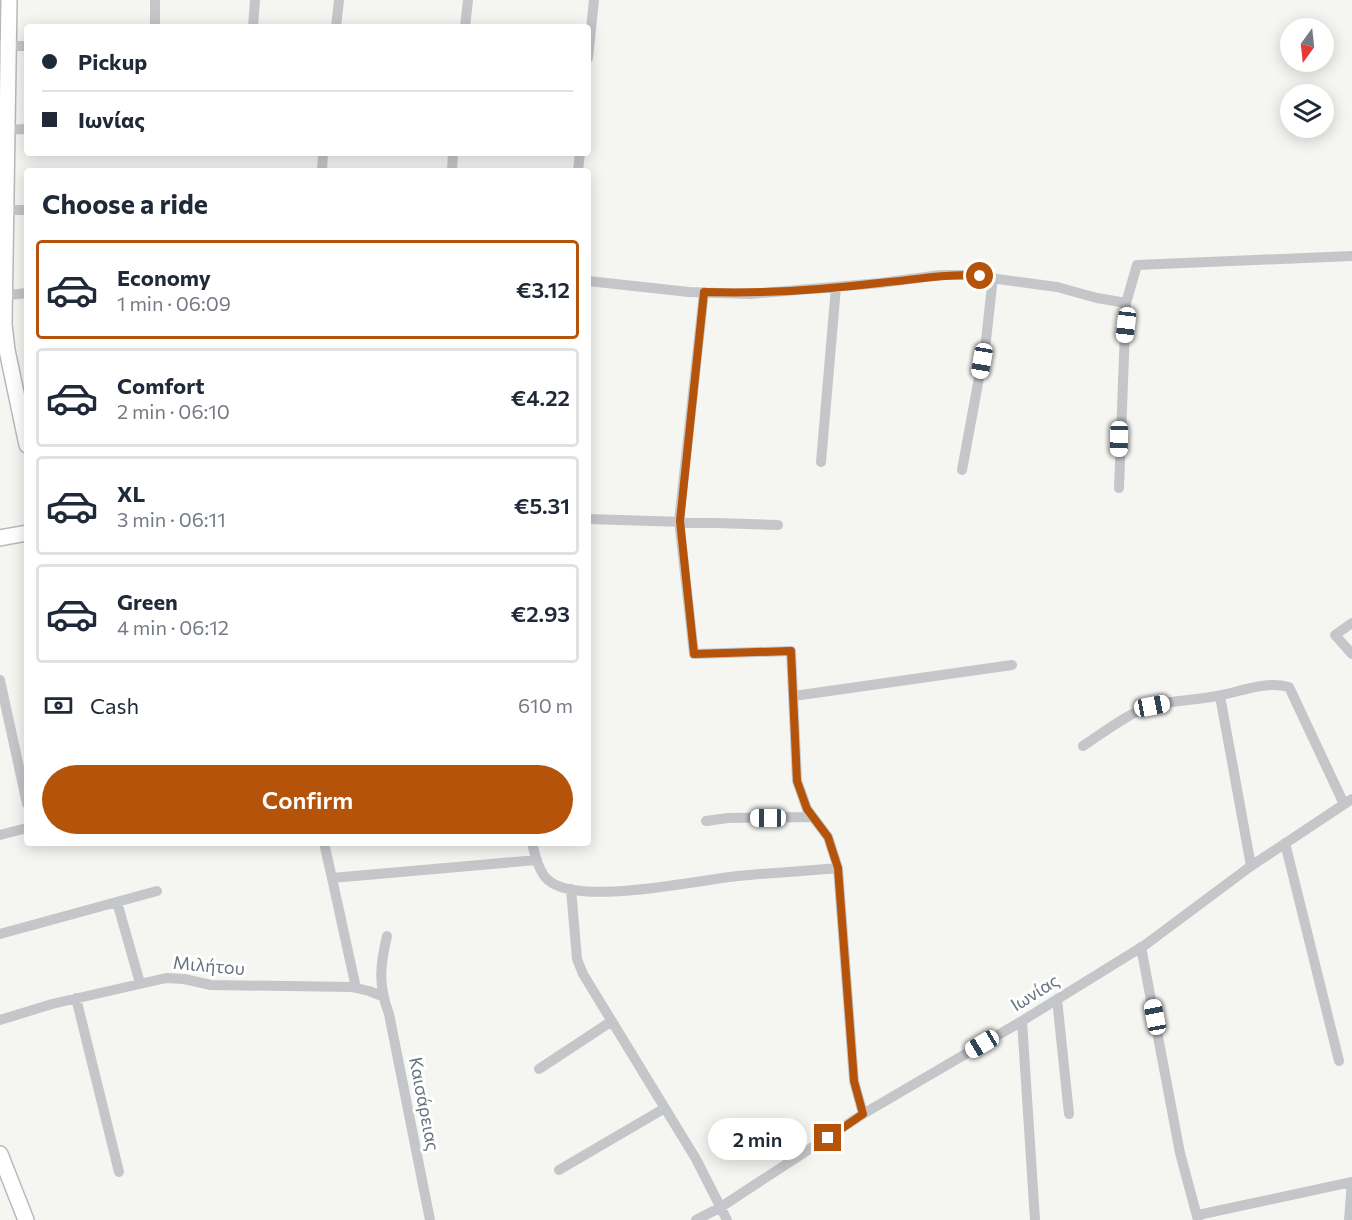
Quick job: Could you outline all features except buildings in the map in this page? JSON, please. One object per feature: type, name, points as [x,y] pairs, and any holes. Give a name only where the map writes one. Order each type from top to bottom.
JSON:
[{"type":"street","points":[[9,0],[4,46],[1,296],[7,350],[24,431]]},
{"type":"street","points":[[155,0],[155,24]]},
{"type":"street","points":[[254,24],[255,0]]},
{"type":"street","points":[[336,24],[339,0]]},
{"type":"street","points":[[465,24],[468,0]]},
{"type":"street","points":[[591,29],[594,0]]},
{"type":"street","points":[[4,46],[24,46]]},
{"type":"street","points":[[4,130],[24,129]]},
{"type":"street","points":[[3,210],[24,210]]},
{"type":"street","points":[[1119,488],[1126,303],[1137,265],[1352,256]]},
{"type":"street","points":[[591,281],[750,294],[941,275],[993,277],[1058,287],[1126,303]]},
{"type":"street","points":[[962,470],[986,340],[993,277]]},
{"type":"street","points":[[821,462],[836,287]]},
{"type":"street","points":[[704,292],[680,521],[694,654],[791,651],[797,781],[801,797],[813,818],[828,837],[838,868],[854,1081],[863,1114]]},
{"type":"street","points":[[1,296],[24,293]]},
{"type":"street","points":[[591,519],[778,525]]},
{"type":"street","points":[[0,538],[24,534]]},
{"type":"street","points":[[1352,623],[1335,634],[1352,654]]},
{"type":"street","points":[[794,696],[1012,665]]},
{"type":"street","points":[[0,680],[24,790]]},
{"type":"street","points":[[1083,746],[1152,706],[1185,699],[1220,696],[1258,686],[1277,684],[1289,687],[1348,802]]},
{"type":"street","points":[[1220,696],[1251,866]]},
{"type":"street","name":"Ιωνίας","points":[[696,1220],[721,1207],[863,1114],[1022,1021],[1141,947],[1251,866],[1348,802]]},
{"type":"street","points":[[706,821],[728,818],[813,818]]},
{"type":"street","points":[[0,835],[24,829]]},
{"type":"street","points":[[1285,843],[1339,1061]]},
{"type":"street","points":[[325,846],[356,988]]},
{"type":"street","points":[[533,846],[547,880],[557,886],[591,892],[636,890],[736,876],[838,868]]},
{"type":"street","points":[[332,879],[537,860]]},
{"type":"street","points":[[571,889],[577,959],[583,974],[696,1159],[726,1220]]},
{"type":"street","points":[[0,934],[157,891]]},
{"type":"street","points":[[117,902],[140,983]]},
{"type":"street","name":"Καισάρειας","points":[[387,936],[381,963],[382,996],[389,1014],[430,1220]]},
{"type":"street","points":[[1141,947],[1180,1154],[1198,1218],[1352,1182],[1349,1220]]},
{"type":"street","name":"Μιλήτου","points":[[0,1020],[76,998],[166,978],[212,985],[356,988],[382,996]]},
{"type":"street","points":[[76,998],[119,1172]]},
{"type":"street","points":[[1057,999],[1070,1114]]},
{"type":"street","points":[[539,1069],[612,1021]]},
{"type":"street","points":[[1022,1021],[1035,1220]]},
{"type":"street","points":[[559,1170],[665,1108]]},
{"type":"street","points":[[0,1154],[26,1220]]},
{"type":"route","points":[[828,1138],[863,1114],[854,1081],[838,868],[828,837],[807,809],[797,781],[791,651],[694,654],[680,521],[704,292],[750,294],[880,283],[941,275],[980,276]]}]
